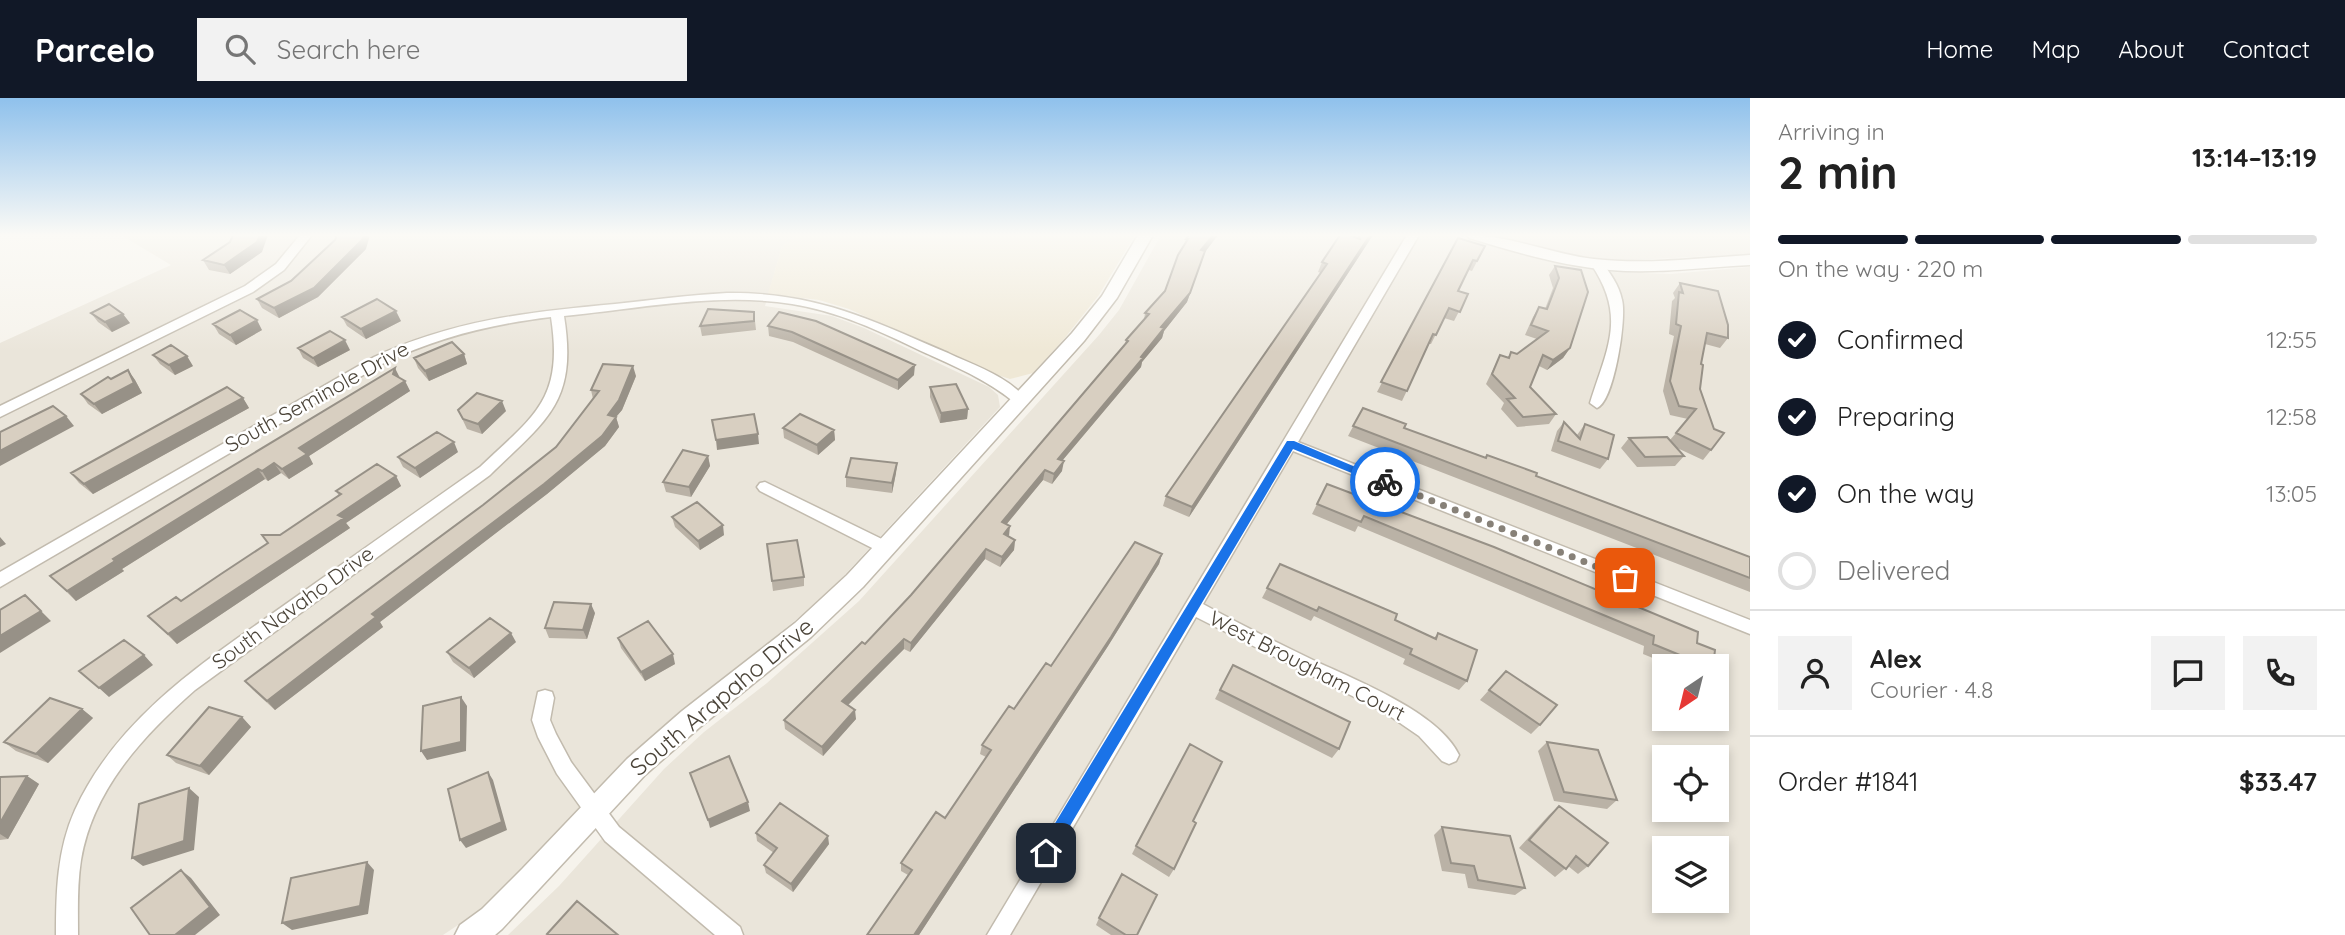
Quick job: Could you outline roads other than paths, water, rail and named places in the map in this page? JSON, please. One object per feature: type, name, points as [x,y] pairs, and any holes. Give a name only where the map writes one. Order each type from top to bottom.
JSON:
[{"type":"street","points":[[0,412],[249,289],[270,274]]},
{"type":"street","name":"South Arapaho Drive","points":[[470,935],[492,919],[636,767],[691,719],[803,630],[855,581],[1078,337],[1109,298],[1123,274]]},
{"type":"street","points":[[998,935],[1390,274]]},
{"type":"street","points":[[1597,403],[1621,315],[1619,298],[1606,274]]},
{"type":"street","name":"South Seminole Drive","points":[[0,580],[404,346],[457,327],[489,321],[697,299],[775,299],[808,303],[869,321],[1001,383],[1019,399]]},
{"type":"street","name":"South Navaho Drive","points":[[67,935],[67,884],[81,824],[110,766],[130,739],[177,692],[485,471],[523,435],[548,407],[556,381],[560,335],[558,314]]},
{"type":"street","points":[[1290,444],[1750,627]]},
{"type":"street","points":[[765,487],[884,547]]},
{"type":"street","name":"West Brougham Court","points":[[1194,607],[1391,706],[1426,730],[1449,755]]},
{"type":"street","points":[[545,698],[541,720],[548,737],[564,768],[612,834],[732,935]]}]
